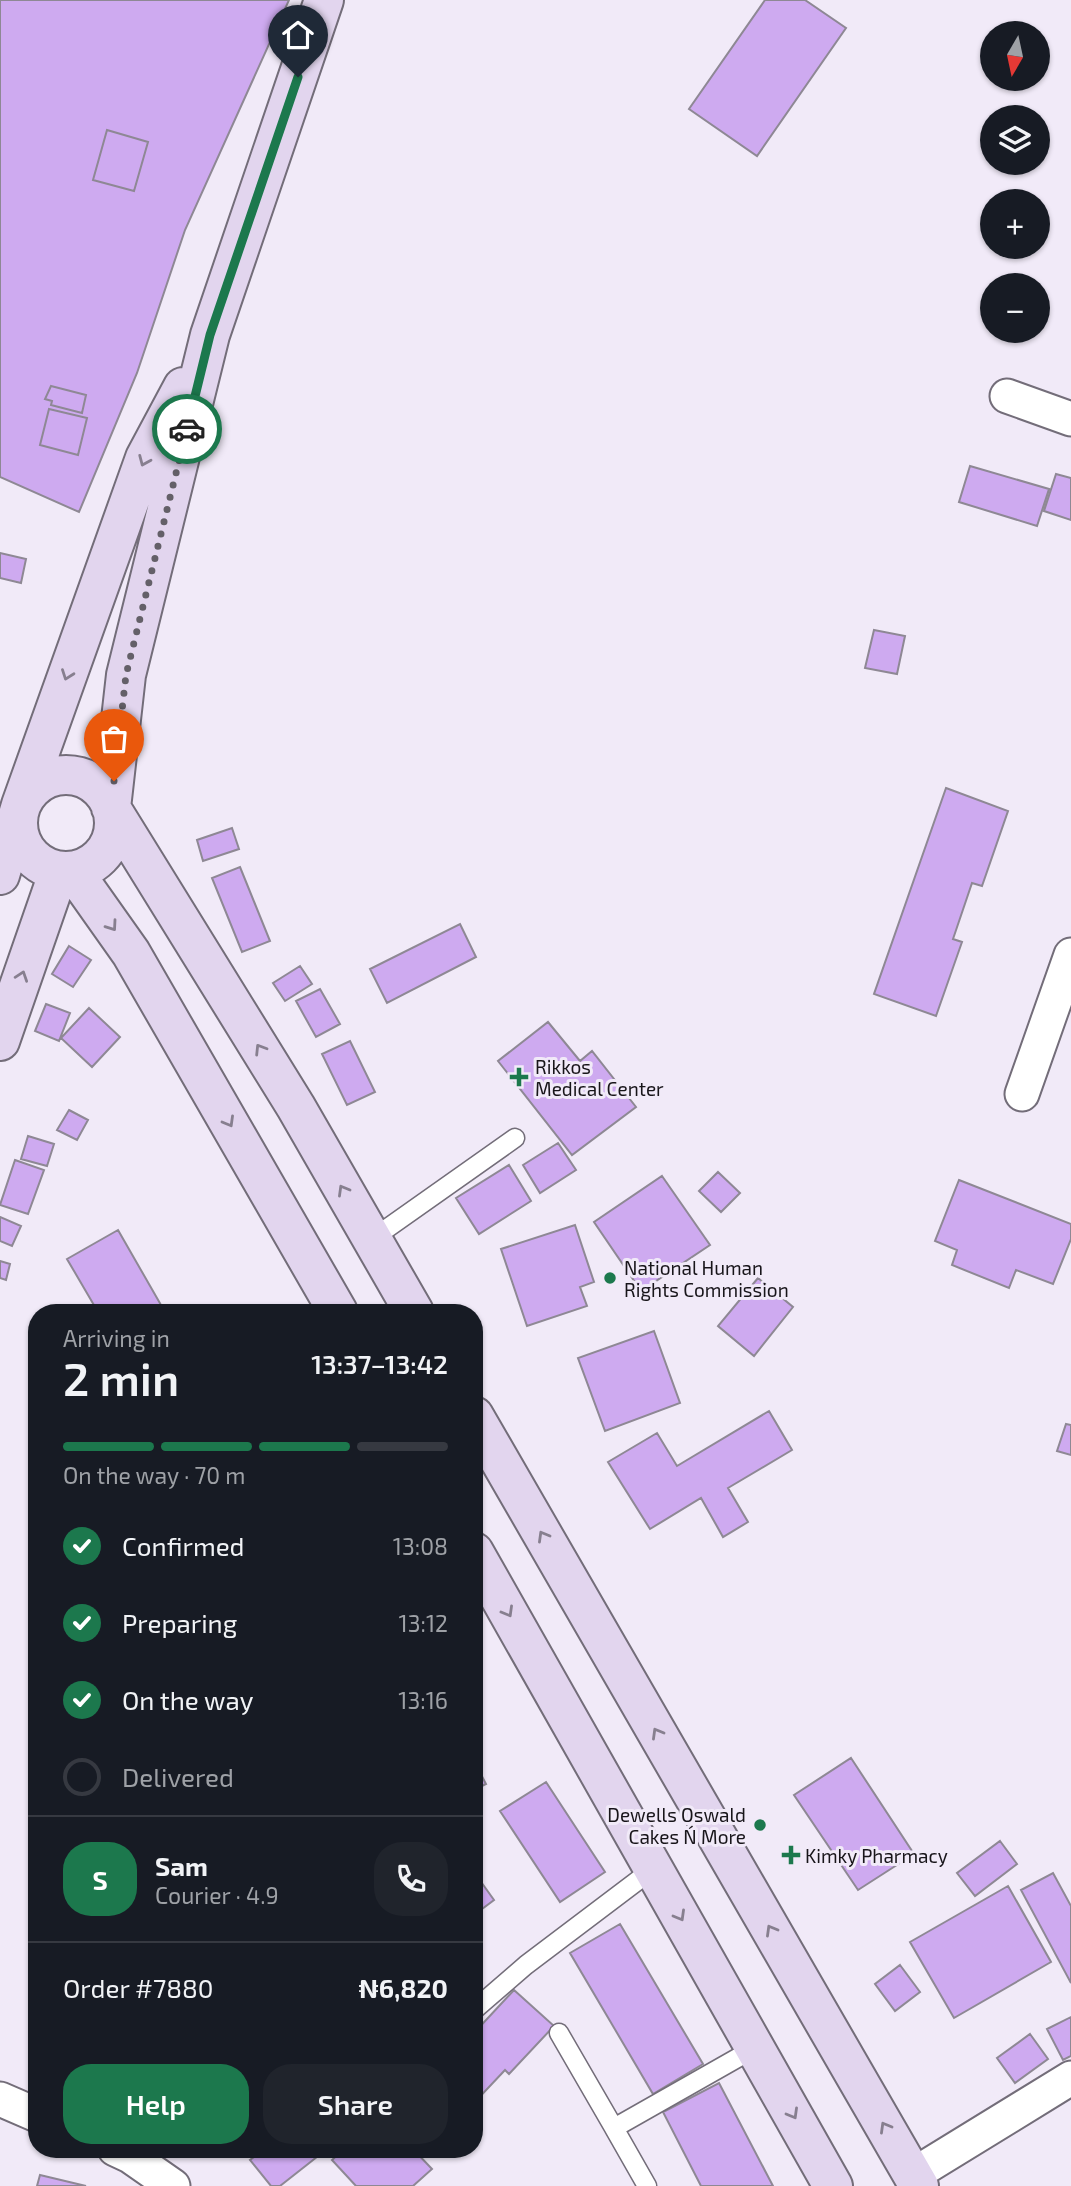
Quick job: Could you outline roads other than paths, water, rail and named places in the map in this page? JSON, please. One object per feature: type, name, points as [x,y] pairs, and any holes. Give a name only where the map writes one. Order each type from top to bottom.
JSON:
[{"type":"main road","points":[[324,0],[210,335],[126,675],[111,808],[114,821],[112,835],[107,848],[98,859],[86,867],[66,871],[47,867],[27,853],[18,830],[20,806],[28,793],[39,783],[52,777],[67,775],[81,778],[94,784],[104,795],[111,808],[296,1107],[409,1304]]},
{"type":"main road","points":[[0,875],[20,806],[145,458],[210,335]]},
{"type":"main road","points":[[0,1041],[66,871]]},
{"type":"main road","points":[[66,871],[131,953],[333,1304]]},
{"type":"main road","points":[[483,1432],[916,2180]]},
{"type":"main road","points":[[483,1568],[833,2186]]},
{"type":"street","points":[[1007,397],[1071,419]]},
{"type":"street","points":[[1022,1094],[1071,955]]},
{"type":"street","points":[[916,2180],[1071,2078]]},
{"type":"street","points":[[2,2106],[28,2113]]},
{"type":"street","points":[[133,2158],[173,2186]]},
{"type":"lane","points":[[372,1239],[514,1138]]},
{"type":"lane","points":[[483,2002],[526,1965],[653,1869]]},
{"type":"lane","points":[[559,2033],[647,2186]]},
{"type":"lane","points":[[614,2128],[755,2048]]},
{"type":"place","name":"Rikkos Medical Center","points":[[519,1077]]},
{"type":"place","name":"National Human Rights Commission","points":[[610,1278]]},
{"type":"place","name":"Dewells Oswald Cakes Ń More","points":[[760,1825]]},
{"type":"place","name":"Kimky Pharmacy","points":[[791,1855]]}]
